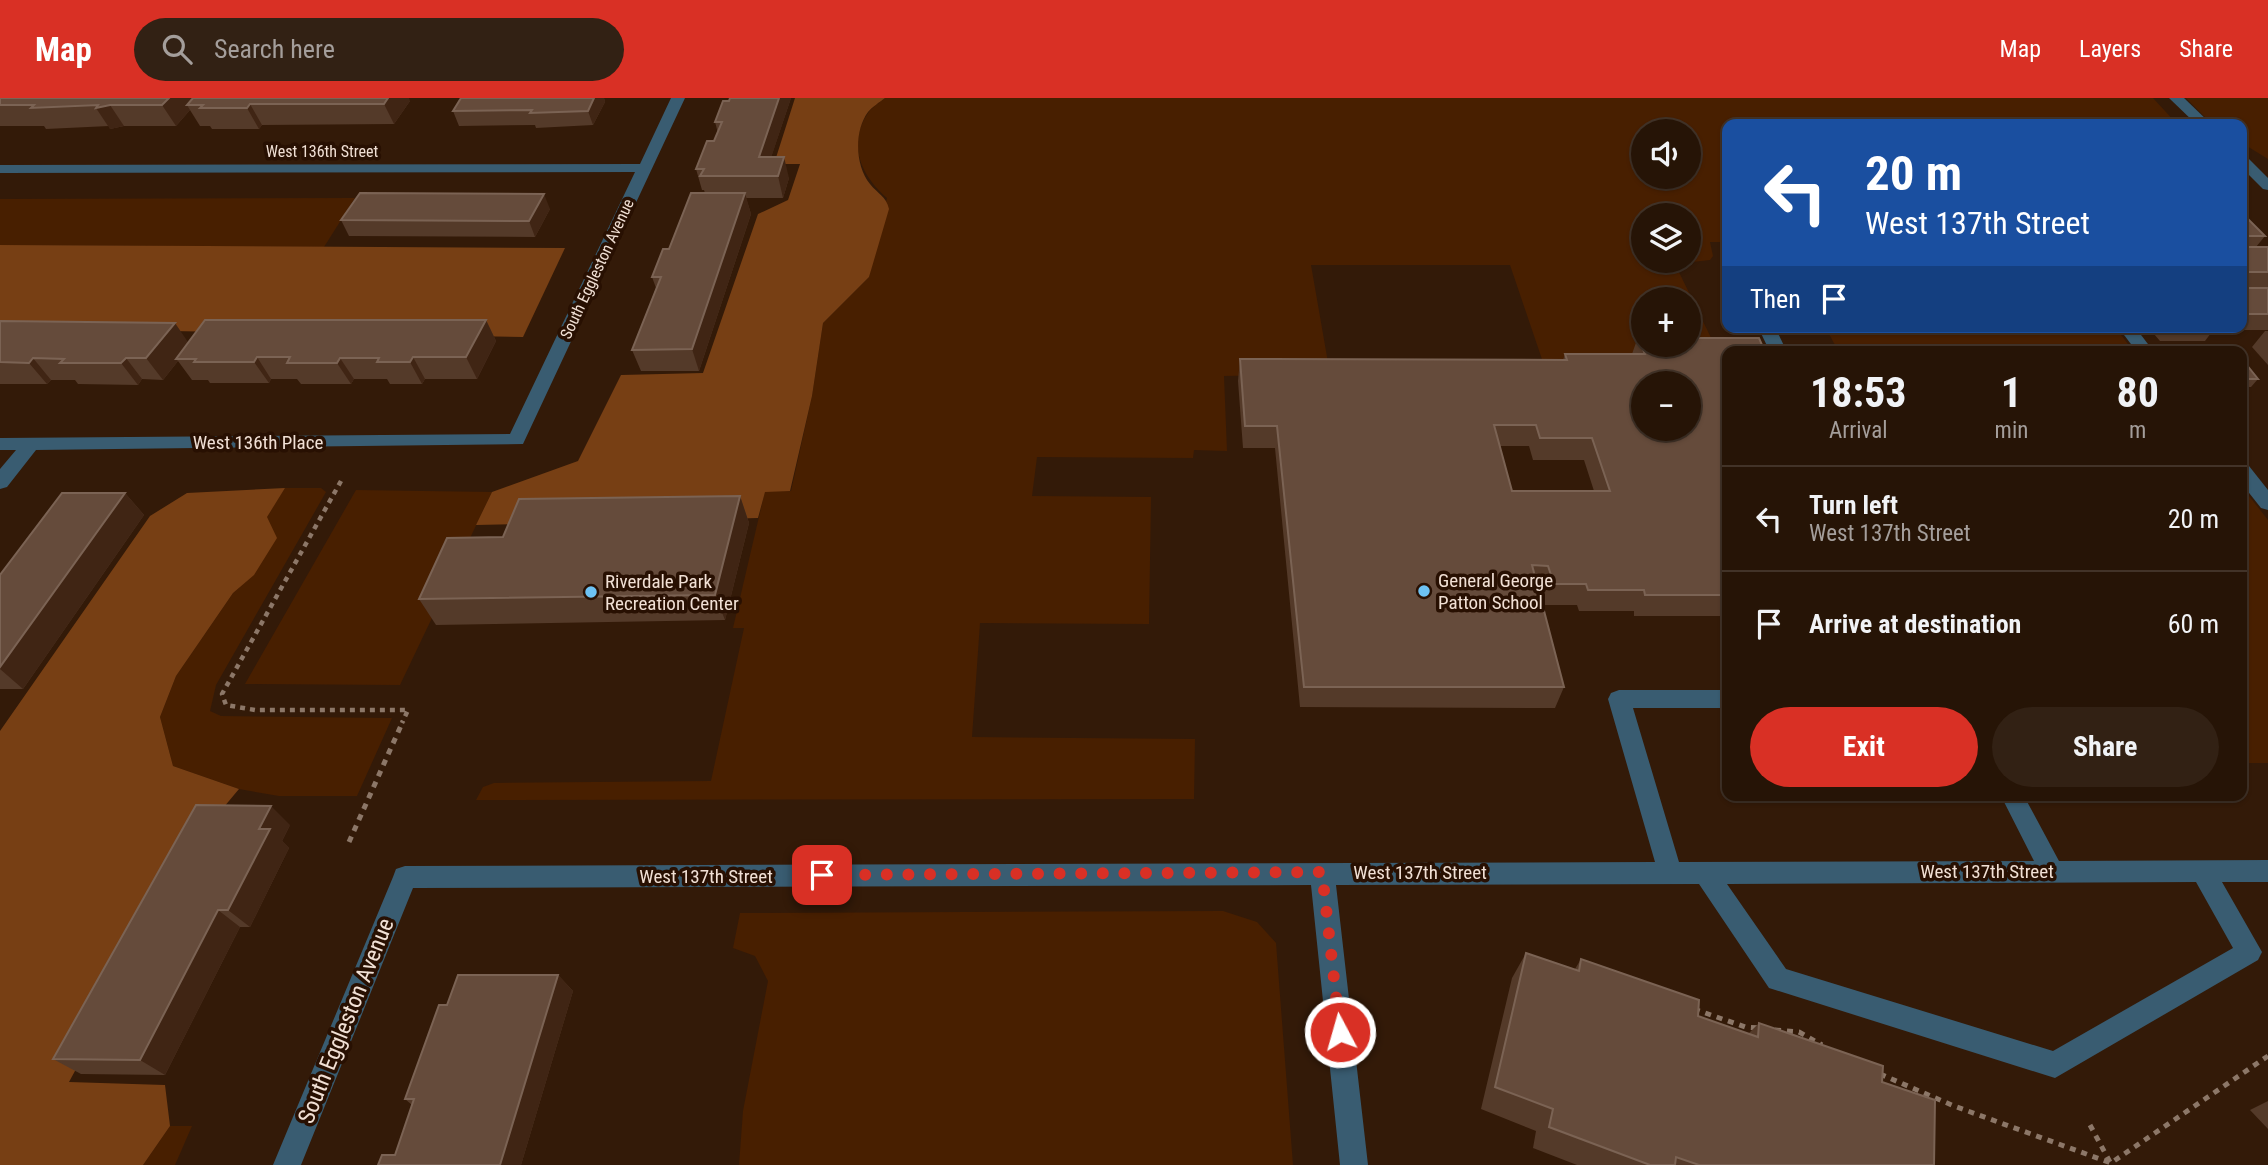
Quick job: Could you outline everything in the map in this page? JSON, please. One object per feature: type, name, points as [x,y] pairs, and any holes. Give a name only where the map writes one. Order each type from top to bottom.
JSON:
[{"type":"street","name":"South Eggleston Avenue","points":[[516,440],[678,98]]},
{"type":"street","points":[[2176,98],[2199,119]]},
{"type":"street","points":[[2247,165],[2268,186]]},
{"type":"street","name":"West 136th Street","points":[[0,169],[645,168]]},
{"type":"street","name":"West 136th Place","points":[[0,444],[516,440]]},
{"type":"street","points":[[0,482],[31,444]]},
{"type":"street","points":[[2247,477],[2268,503]]},
{"type":"street","points":[[1670,872],[1619,699],[1722,699]]},
{"type":"street","points":[[2015,801],[2052,872]]},
{"type":"street","name":"West 137th Street","points":[[405,877],[2268,871]]},
{"type":"street","points":[[1322,872],[1354,1165]]},
{"type":"street","points":[[1703,872],[1778,979],[2055,1065],[2249,952],[2203,872]]},
{"type":"street","name":"South Eggleston Avenue","points":[[287,1165],[405,877]]},
{"type":"path","points":[[341,481],[222,694],[226,705],[254,710],[408,710],[349,842]]},
{"type":"path","points":[[1688,1007],[1745,1027],[1799,1032],[1831,1050]]},
{"type":"path","points":[[1792,1042],[1799,1032]]},
{"type":"path","points":[[2111,1164],[2268,1056]]},
{"type":"path","points":[[1878,1073],[1954,1106],[2111,1164]]},
{"type":"path","points":[[2090,1125],[2111,1164]]},
{"type":"shaded area","points":[[795,98],[885,98],[870,110],[863,120],[858,148],[865,177],[884,198],[889,209],[869,277],[823,323],[812,396],[790,491],[765,492],[758,518],[476,525],[492,492],[578,461],[621,375],[703,373],[758,214],[788,200],[800,164],[774,164]]},
{"type":"shaded area","points":[[885,98],[2153,98],[2172,119],[1722,119],[1722,242],[1710,242],[1713,256],[1710,260],[1701,261],[1701,203],[1631,203],[1631,273],[1679,273],[1686,287],[1631,287],[1631,357],[1658,357],[1547,374],[1510,265],[1311,265],[1330,374],[1224,376],[1227,451],[1194,450],[1193,458],[1037,457],[1032,496],[1151,497],[1149,624],[980,623],[972,737],[1195,739],[1194,799],[476,800],[483,787],[494,783],[711,781],[744,628],[733,628],[765,491],[791,491],[812,396],[823,323],[869,277],[887,198],[870,180],[860,159],[858,136],[868,113]]},
{"type":"shaded area","points":[[2186,98],[2268,98],[2268,159],[2247,146],[2247,119],[2207,119]]},
{"type":"shaded area","points":[[355,198],[324,247],[0,245],[0,199]]},
{"type":"shaded area","points":[[0,245],[565,248],[523,337],[0,328]]},
{"type":"shaded area","points":[[1701,317],[1716,348],[1701,350]]},
{"type":"shaded area","points":[[1828,333],[2120,333],[2129,346],[1836,346]]},
{"type":"shaded area","points":[[285,488],[321,488],[326,492],[216,685],[210,711],[221,716],[392,718],[357,796],[279,796],[239,789],[173,766],[160,717],[176,676],[233,593],[254,574],[266,517]]},
{"type":"shaded area","points":[[285,488],[267,517],[277,538],[254,575],[233,593],[176,676],[160,717],[173,766],[239,789],[208,826],[69,1082],[165,1085],[170,1126],[143,1165],[0,1165],[0,731],[150,516],[187,493]]},
{"type":"shaded area","points":[[356,490],[492,492],[400,685],[245,684]]},
{"type":"shaded area","points":[[2247,493],[2268,520],[2268,763],[2247,763]]},
{"type":"shaded area","points":[[1223,911],[1257,922],[1276,943],[1293,1165],[739,1165],[743,1111],[768,981],[755,956],[733,948],[740,913]]},
{"type":"shaded area","points":[[170,1126],[192,1126],[175,1165],[143,1165]]},
{"type":"building","points":[[0,98],[169,98],[162,105],[31,108],[34,105],[0,105]]},
{"type":"building","points":[[193,98],[388,98],[384,104],[250,104],[247,108],[200,108],[203,105],[187,105]]},
{"type":"building","points":[[461,98],[594,98],[588,111],[453,111]]},
{"type":"building","points":[[730,98],[779,98],[759,157],[784,157],[778,176],[700,176],[704,169],[696,169],[707,141],[714,141],[722,122],[715,122],[723,101],[729,101]]},
{"type":"building","points":[[360,193],[544,194],[529,221],[341,220]]},
{"type":"building","points":[[691,193],[745,193],[692,349],[632,350],[661,277],[652,277],[663,249],[669,249]]},
{"type":"building","points":[[2247,218],[2265,236],[2247,236]]},
{"type":"building","points":[[2247,247],[2268,247],[2268,272],[2247,272]]},
{"type":"building","points":[[2247,288],[2268,288],[2268,314],[2249,314]]},
{"type":"building","points":[[205,320],[486,320],[466,357],[413,357],[410,362],[377,362],[379,358],[340,358],[337,363],[287,363],[290,357],[257,357],[254,362],[194,362],[196,359],[176,359]]},
{"type":"building","points":[[0,321],[175,323],[146,358],[126,358],[121,363],[60,363],[64,359],[33,358],[29,363],[0,362]]},
{"type":"building","points":[[1701,338],[1759,338],[1762,346],[1722,346],[1722,595],[1645,595],[1644,590],[1588,590],[1586,584],[1554,584],[1548,566],[1532,565],[1564,687],[1304,687],[1277,426],[1245,426],[1240,359],[1567,360],[1565,354],[1701,357]],"holes":[[[1494,425],[1536,425],[1540,438],[1592,438],[1610,491],[1512,491]]]},
{"type":"building","points":[[2247,365],[2258,379],[2247,379]]},
{"type":"building","points":[[62,493],[125,493],[0,667],[0,575]]},
{"type":"building","name":"Riverdale Park Recreation Center","points":[[740,496],[715,595],[419,599],[447,538],[503,537],[519,499]]},
{"type":"building","points":[[196,805],[271,806],[259,829],[270,829],[228,910],[218,910],[140,1060],[53,1059]]},
{"type":"building","points":[[1526,953],[1579,971],[1581,959],[1699,1000],[1698,1016],[1758,1037],[1759,1023],[1883,1066],[1882,1082],[1935,1100],[1934,1165],[1699,1165],[1676,1157],[1675,1165],[1650,1165],[1549,1127],[1553,1109],[1495,1087]]},
{"type":"building","points":[[458,975],[558,975],[500,1165],[378,1165],[382,1155],[395,1155],[414,1099],[405,1099],[439,1005],[447,1005]]},
{"type":"place","name":"General George Patton School","points":[[1424,591]]},
{"type":"place","name":"Riverdale Park Recreation Center","points":[[591,592]]},
{"type":"route","points":[[822,875],[1322,872],[1340,1032]]}]
